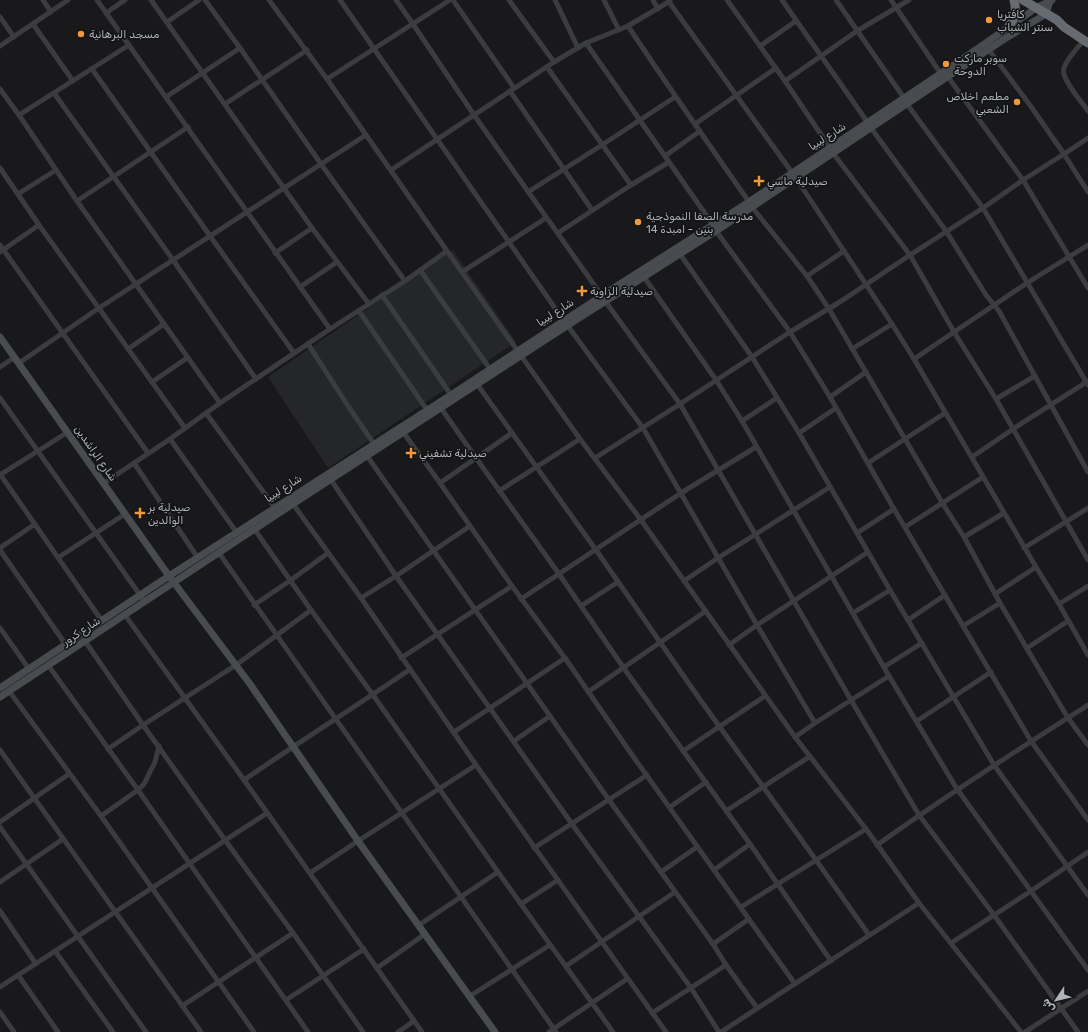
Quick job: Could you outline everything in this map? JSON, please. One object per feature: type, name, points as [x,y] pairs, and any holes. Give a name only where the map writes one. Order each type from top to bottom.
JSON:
[{"type":"highway","points":[[1015,0],[1044,15],[1054,24],[1064,27],[1086,42]]},
{"type":"highway","points":[[1009,26],[1016,15],[1015,0]]},
{"type":"highway","points":[[1023,0],[1033,9]]},
{"type":"main road","name":"شارع ليبيا","points":[[329,477],[367,456],[477,384],[520,353],[794,176],[944,75],[1033,9],[1051,1]]},
{"type":"main road","points":[[1044,15],[1051,1]]},
{"type":"main road","name":"شارع ليبيا","points":[[944,75],[989,50],[1044,15]]},
{"type":"main road","name":"شارع ليبيا","points":[[603,299],[644,277],[671,255],[680,254],[714,228]]},
{"type":"main road","name":"شارع الراشدين","points":[[0,337],[174,583],[236,665],[358,841],[495,1032]]},
{"type":"main road","name":"شارع ليبيا","points":[[169,576],[275,508],[303,494],[374,444],[490,369],[520,353]]},
{"type":"main road","name":"شارع ليبيا","points":[[174,583],[293,504],[303,494]]},
{"type":"main road","name":"شارع كرور","points":[[0,688],[169,576]]},
{"type":"main road","name":"شارع كرور","points":[[0,697],[174,583]]},
{"type":"street","points":[[43,0],[51,12]]},
{"type":"street","points":[[0,46],[68,0]]},
{"type":"street","points":[[97,0],[330,329]]},
{"type":"street","points":[[106,13],[126,0]]},
{"type":"street","points":[[151,0],[312,228],[369,304]]},
{"type":"street","points":[[167,22],[199,0]]},
{"type":"street","points":[[205,0],[405,281]]},
{"type":"street","points":[[269,0],[307,50],[580,439],[641,520],[794,737],[866,830],[919,903],[1020,1032]]},
{"type":"street","points":[[340,0],[508,242],[643,428],[757,626],[815,723]]},
{"type":"street","points":[[396,0],[546,218],[680,404],[919,815],[994,915],[1078,1032]]},
{"type":"street","points":[[327,79],[450,0]]},
{"type":"street","points":[[453,0],[592,210]]},
{"type":"street","points":[[509,0],[554,62]]},
{"type":"street","points":[[555,0],[578,48]]},
{"type":"street","points":[[604,0],[619,30]]},
{"type":"street","points":[[653,0],[658,8]]},
{"type":"street","points":[[727,0],[832,150],[910,254],[954,332],[996,399],[1088,560]]},
{"type":"street","points":[[782,0],[869,125],[946,231],[986,295],[1001,314],[1088,472]]},
{"type":"street","points":[[836,0],[905,101],[983,208],[1088,382],[972,458]]},
{"type":"street","points":[[891,0],[944,75],[1023,180],[1088,288]]},
{"type":"street","points":[[785,81],[857,31],[909,0]]},
{"type":"street","points":[[391,170],[554,62],[586,43],[628,26],[670,1],[794,176],[892,324],[1088,655]]},
{"type":"street","points":[[0,17],[14,37]]},
{"type":"street","points":[[760,46],[796,21]]},
{"type":"street","points":[[33,24],[73,81]]},
{"type":"street","points":[[628,26],[750,205],[807,276],[829,309],[964,537],[1000,603],[1068,718],[1088,745]]},
{"type":"street","points":[[1086,42],[1065,65],[1063,72],[1065,79],[1088,110]]},
{"type":"street","points":[[586,43],[714,228],[790,332],[830,397],[1031,742],[1088,820]]},
{"type":"street","points":[[19,115],[129,46]]},
{"type":"street","points":[[166,97],[240,48]]},
{"type":"street","points":[[225,104],[307,50]]},
{"type":"street","points":[[989,50],[1032,108],[1088,192]]},
{"type":"street","points":[[547,67],[631,185]]},
{"type":"street","points":[[695,124],[776,68]]},
{"type":"street","points":[[92,69],[294,353]]},
{"type":"street","points":[[0,89],[77,201],[220,403]]},
{"type":"street","points":[[54,93],[256,379]]},
{"type":"street","points":[[528,192],[675,97]]},
{"type":"street","points":[[77,201],[188,127]]},
{"type":"street","points":[[665,156],[700,131]]},
{"type":"street","points":[[0,367],[17,360],[63,333],[99,308],[366,135]]},
{"type":"street","points":[[595,458],[790,332],[829,309],[910,254],[983,208],[1088,138]]},
{"type":"street","points":[[558,234],[592,210],[668,162]]},
{"type":"street","points":[[0,168],[39,225],[185,428]]},
{"type":"street","points":[[18,194],[56,170]]},
{"type":"street","points":[[462,272],[546,218]]},
{"type":"street","points":[[2,251],[39,225]]},
{"type":"street","points":[[275,253],[312,228]]},
{"type":"street","points":[[0,245],[2,251],[63,333],[148,453]]},
{"type":"street","points":[[914,359],[1027,283],[1088,245]]},
{"type":"street","points":[[104,484],[294,353],[405,281],[447,250]]},
{"type":"street","points":[[807,276],[844,251]]},
{"type":"street","points":[[680,254],[752,357],[778,398],[994,765],[1088,895]]},
{"type":"street","points":[[300,287],[337,262]]},
{"type":"street","points":[[420,270],[490,369]]},
{"type":"street","points":[[644,277],[716,380],[742,421],[889,676],[957,789],[1088,970]]},
{"type":"street","points":[[382,295],[451,395]]},
{"type":"street","points":[[359,311],[427,410]]},
{"type":"street","points":[[128,349],[164,324]]},
{"type":"street","points":[[852,349],[892,324]]},
{"type":"street","points":[[308,344],[374,444]]},
{"type":"street","points":[[152,382],[187,358]]},
{"type":"street","points":[[830,397],[866,372]]},
{"type":"street","points":[[996,399],[1034,376]]},
{"type":"street","points":[[477,384],[869,935]]},
{"type":"street","points":[[0,398],[144,602]]},
{"type":"street","points":[[742,421],[778,398]]},
{"type":"street","points":[[441,408],[623,667],[750,844],[831,961]]},
{"type":"street","points":[[799,433],[836,408]]},
{"type":"street","points":[[206,413],[275,508]]},
{"type":"street","points":[[868,463],[946,413]]},
{"type":"street","points":[[68,432],[0,474],[102,621]]},
{"type":"street","points":[[403,432],[521,599],[565,658],[795,984]]},
{"type":"street","points":[[440,483],[512,433]]},
{"type":"street","points":[[170,439],[237,533]]},
{"type":"street","points":[[499,491],[580,439]]},
{"type":"street","points":[[521,599],[681,493],[756,447]]},
{"type":"street","points":[[367,456],[757,1008]]},
{"type":"street","points":[[134,464],[198,558]]},
{"type":"street","points":[[329,477],[396,576],[572,824],[691,988],[720,1032],[919,903]]},
{"type":"street","points":[[905,528],[944,504],[983,477]]},
{"type":"street","points":[[684,581],[830,487]]},
{"type":"street","points":[[293,504],[361,598],[476,766],[666,1032]]},
{"type":"street","points":[[1024,548],[1088,508]]},
{"type":"street","points":[[857,533],[894,509]]},
{"type":"street","points":[[964,537],[1004,513]]},
{"type":"street","points":[[59,557],[125,514]]},
{"type":"street","points":[[35,524],[0,549],[66,645]]},
{"type":"street","points":[[361,598],[470,526]]},
{"type":"street","points":[[255,530],[613,1032]]},
{"type":"street","points":[[730,645],[868,552]]},
{"type":"street","points":[[219,553],[254,605],[512,969],[553,1031],[627,979]]},
{"type":"street","points":[[254,605],[328,553]]},
{"type":"street","points":[[995,594],[1036,567]]},
{"type":"street","points":[[581,606],[618,582]]},
{"type":"street","points":[[401,658],[512,586]]},
{"type":"street","points":[[1059,604],[1088,586]]},
{"type":"street","points":[[853,613],[890,590]]},
{"type":"street","points":[[908,620],[945,595]]},
{"type":"street","points":[[964,626],[1000,603]]},
{"type":"street","points":[[108,749],[236,665],[311,610]]},
{"type":"street","points":[[588,692],[706,611]]},
{"type":"street","points":[[125,615],[244,780],[422,1032]]},
{"type":"street","points":[[1027,648],[1068,621]]},
{"type":"street","points":[[0,628],[29,669]]},
{"type":"street","points":[[85,641],[143,725],[363,1032]]},
{"type":"street","points":[[884,667],[922,643]]},
{"type":"street","points":[[454,732],[565,658]]},
{"type":"street","points":[[48,665],[190,863],[308,1032]]},
{"type":"street","points":[[244,780],[409,670]]},
{"type":"street","points":[[917,721],[990,672]]},
{"type":"street","points":[[794,737],[889,676]]},
{"type":"street","points":[[9,691],[101,816],[254,1032]]},
{"type":"street","points":[[683,751],[765,696]]},
{"type":"street","points":[[877,845],[957,789],[1088,705]]},
{"type":"street","points":[[514,741],[550,716]]},
{"type":"street","points":[[101,816],[138,790],[144,784],[155,762],[159,746]]},
{"type":"street","points":[[0,750],[201,1032]]},
{"type":"street","points":[[726,811],[810,757]]},
{"type":"street","points":[[310,873],[476,766]]},
{"type":"street","points":[[0,822],[69,774]]},
{"type":"street","points":[[534,848],[647,775]]},
{"type":"street","points":[[670,807],[706,782]]},
{"type":"street","points":[[0,987],[267,813]]},
{"type":"street","points":[[0,827],[146,1032]]},
{"type":"street","points":[[741,907],[866,830]]},
{"type":"street","points":[[0,882],[63,839]]},
{"type":"street","points":[[714,870],[750,844]]},
{"type":"street","points":[[661,872],[697,847]]},
{"type":"street","points":[[951,943],[1088,852]]},
{"type":"street","points":[[419,925],[498,872]]},
{"type":"street","points":[[521,904],[558,880]]},
{"type":"street","points":[[566,966],[675,892]]},
{"type":"street","points":[[0,911],[36,964]]},
{"type":"street","points":[[713,944],[749,919]]},
{"type":"street","points":[[182,1006],[293,933]]},
{"type":"street","points":[[377,968],[425,934]]},
{"type":"street","points":[[470,996],[550,945]]},
{"type":"street","points":[[286,1000],[364,949]]},
{"type":"street","points":[[55,951],[114,1032]]},
{"type":"street","points":[[652,1012],[726,965]]},
{"type":"street","points":[[18,975],[58,1032]]},
{"type":"street","points":[[1025,1032],[1088,991]]},
{"type":"street","points":[[0,1012],[14,1032]]},
{"type":"street","points":[[398,1032],[414,1021]]},
{"type":"shaded area","points":[[453,250],[516,342],[328,468],[268,377]]},
{"type":"place","name":"كافتريا سنتر الشباب","points":[[989,20]]},
{"type":"place","name":"مسجد البرهانية","points":[[81,34]]},
{"type":"place","name":"سوبر ماركت الدوحة","points":[[946,64]]},
{"type":"place","name":"مطعم اخلاص الشعبي","points":[[1017,102]]},
{"type":"place","name":"صيدلية ماسي","points":[[759,181]]},
{"type":"place","name":"مدرسة الصفا النموذجية بنين - امبدة 14","points":[[638,222]]},
{"type":"place","name":"صيدلية الزاوية","points":[[582,291]]},
{"type":"place","name":"صيدلية تشفيني","points":[[411,453]]},
{"type":"place","name":"صيدلية بر الوالدين","points":[[140,513]]}]
